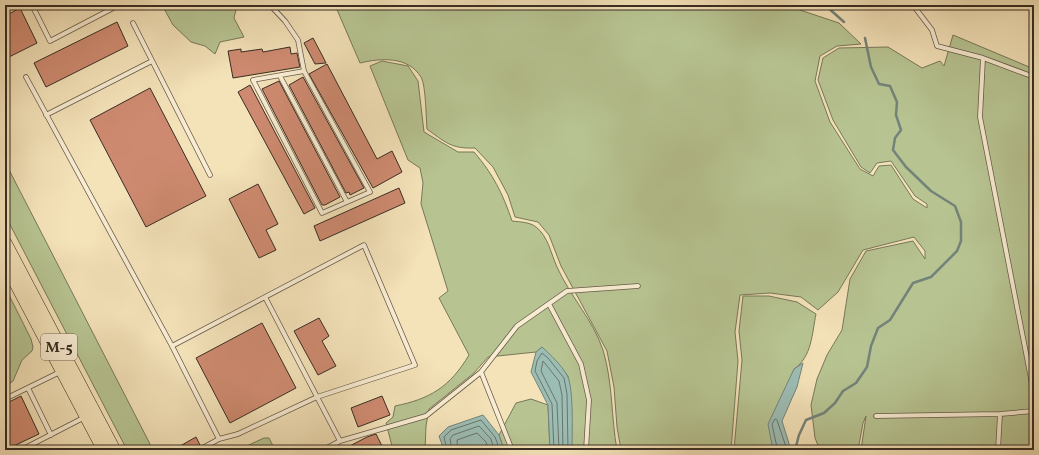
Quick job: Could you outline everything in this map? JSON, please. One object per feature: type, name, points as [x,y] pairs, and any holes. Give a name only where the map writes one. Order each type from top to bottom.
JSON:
[{"type":"highway","name":"М-5","points":[[5,243],[114,450]]},
{"type":"highway","name":"М-5","points":[[5,262],[61,371],[104,450]]},
{"type":"lane","points":[[32,5],[50,41],[119,5]]},
{"type":"lane","points":[[270,5],[285,21],[298,40],[304,71],[370,192],[322,213],[253,80],[304,71]]},
{"type":"lane","points":[[913,5],[932,30],[937,46],[983,58],[1034,77]]},
{"type":"lane","points":[[133,23],[210,175]]},
{"type":"lane","points":[[983,58],[980,118],[1034,394]]},
{"type":"lane","points":[[46,115],[152,61]]},
{"type":"lane","points":[[280,76],[347,202]]},
{"type":"lane","points":[[26,77],[172,346],[219,439]]},
{"type":"lane","points":[[172,346],[364,245],[415,365],[317,397],[238,434],[219,439],[198,450]]},
{"type":"lane","points":[[323,450],[340,441],[426,416],[481,372],[517,326],[567,291],[638,286]]},
{"type":"lane","points":[[265,297],[340,441]]},
{"type":"lane","points":[[549,304],[581,364],[589,400],[586,450]]},
{"type":"lane","points":[[5,399],[61,371]]},
{"type":"lane","points":[[481,372],[512,450]]},
{"type":"lane","points":[[28,388],[50,435]]},
{"type":"lane","points":[[876,416],[1000,414],[1034,411]]},
{"type":"lane","points":[[998,450],[1000,414]]},
{"type":"lane","points":[[21,450],[86,417]]},
{"type":"green space","points":[[162,5],[237,5],[234,18],[244,37],[220,42],[215,54],[205,46],[191,42],[173,25]]},
{"type":"green space","points":[[335,5],[791,5],[797,9],[839,23],[861,44],[837,46],[820,56],[815,81],[830,122],[860,169],[873,176],[879,166],[891,165],[913,199],[927,208],[927,204],[915,196],[891,161],[877,163],[870,173],[861,167],[833,120],[818,80],[823,58],[839,48],[888,47],[922,68],[940,61],[944,66],[953,35],[1034,69],[1034,450],[861,450],[866,416],[863,423],[858,450],[820,450],[815,438],[811,405],[817,379],[827,355],[842,330],[850,279],[866,251],[913,241],[925,259],[925,251],[914,237],[863,250],[838,292],[818,310],[801,297],[770,293],[740,295],[735,332],[738,361],[731,450],[621,450],[617,427],[614,387],[607,351],[561,266],[549,235],[538,222],[515,217],[508,195],[493,167],[475,148],[454,146],[427,129],[426,102],[423,81],[416,70],[409,65],[394,60],[377,60],[360,63]]},
{"type":"green space","points":[[382,61],[408,66],[418,81],[424,132],[458,152],[474,152],[487,168],[497,185],[512,221],[531,224],[544,235],[562,278],[593,328],[603,350],[609,375],[617,450],[572,450],[568,376],[542,347],[536,352],[488,357],[474,373],[429,409],[426,426],[425,450],[393,450],[386,423],[393,417],[395,406],[419,400],[438,390],[462,366],[469,355],[439,298],[448,291],[421,204],[423,183],[420,168],[408,160],[370,66]]},
{"type":"green space","points":[[5,162],[150,444],[149,450],[127,450],[5,215]]},
{"type":"green space","points":[[5,287],[31,339],[33,347],[32,351],[22,360],[13,381],[5,387]]},
{"type":"green space","points":[[743,296],[769,296],[797,302],[816,314],[808,351],[800,364],[794,369],[772,445],[776,450],[734,450],[742,360],[739,331]]},
{"type":"green space","points":[[531,399],[548,405],[550,450],[504,450],[499,435],[516,403]]},
{"type":"green space","points":[[264,438],[269,438],[275,450],[238,450]]},
{"type":"water","points":[[542,347],[562,368],[569,381],[572,411],[572,450],[550,450],[548,405],[531,372],[536,352]]},
{"type":"water","points":[[803,363],[797,387],[782,421],[791,450],[776,450],[772,445],[768,424],[794,369]]},
{"type":"water","points":[[483,415],[499,435],[504,450],[444,450],[439,436],[448,427]]},
{"type":"building","points":[[20,8],[37,43],[5,59],[5,16]]},
{"type":"building","points":[[117,22],[128,46],[46,87],[34,63]]},
{"type":"building","points":[[313,38],[326,63],[315,64],[304,43]]},
{"type":"building","points":[[290,47],[291,54],[297,53],[300,67],[233,78],[228,51],[241,49],[241,52],[262,49],[263,52]]},
{"type":"building","points":[[327,64],[377,159],[392,151],[402,172],[373,188],[309,74]]},
{"type":"building","points":[[303,77],[364,188],[350,195],[349,192],[346,193],[289,85]]},
{"type":"building","points":[[279,81],[340,197],[325,205],[322,205],[262,89]]},
{"type":"building","points":[[250,85],[315,208],[304,214],[238,92]]},
{"type":"building","points":[[150,88],[206,196],[146,227],[90,120]]},
{"type":"building","points":[[258,184],[278,224],[266,230],[276,250],[259,258],[229,199]]},
{"type":"building","points":[[399,188],[405,203],[320,241],[314,226]]},
{"type":"building","points":[[319,318],[329,336],[322,341],[336,366],[318,375],[294,331]]},
{"type":"building","points":[[262,323],[296,388],[230,423],[196,358]]},
{"type":"building","points":[[21,396],[39,434],[5,450],[5,404]]},
{"type":"building","points":[[382,396],[390,415],[358,427],[351,408]]},
{"type":"building","points":[[376,434],[384,450],[342,450],[367,437]]},
{"type":"building","points":[[196,437],[200,445],[196,450],[173,450]]},
{"type":"waterway","points":[[825,5],[844,22]]},
{"type":"waterway","points":[[795,450],[799,435],[806,420],[824,413],[835,403],[843,391],[856,383],[867,367],[871,346],[878,328],[890,320],[913,283],[931,277],[957,251],[961,241],[961,222],[955,206],[931,191],[906,167],[893,150],[895,138],[901,130],[896,115],[897,102],[890,86],[879,84],[871,67],[865,38]]}]
